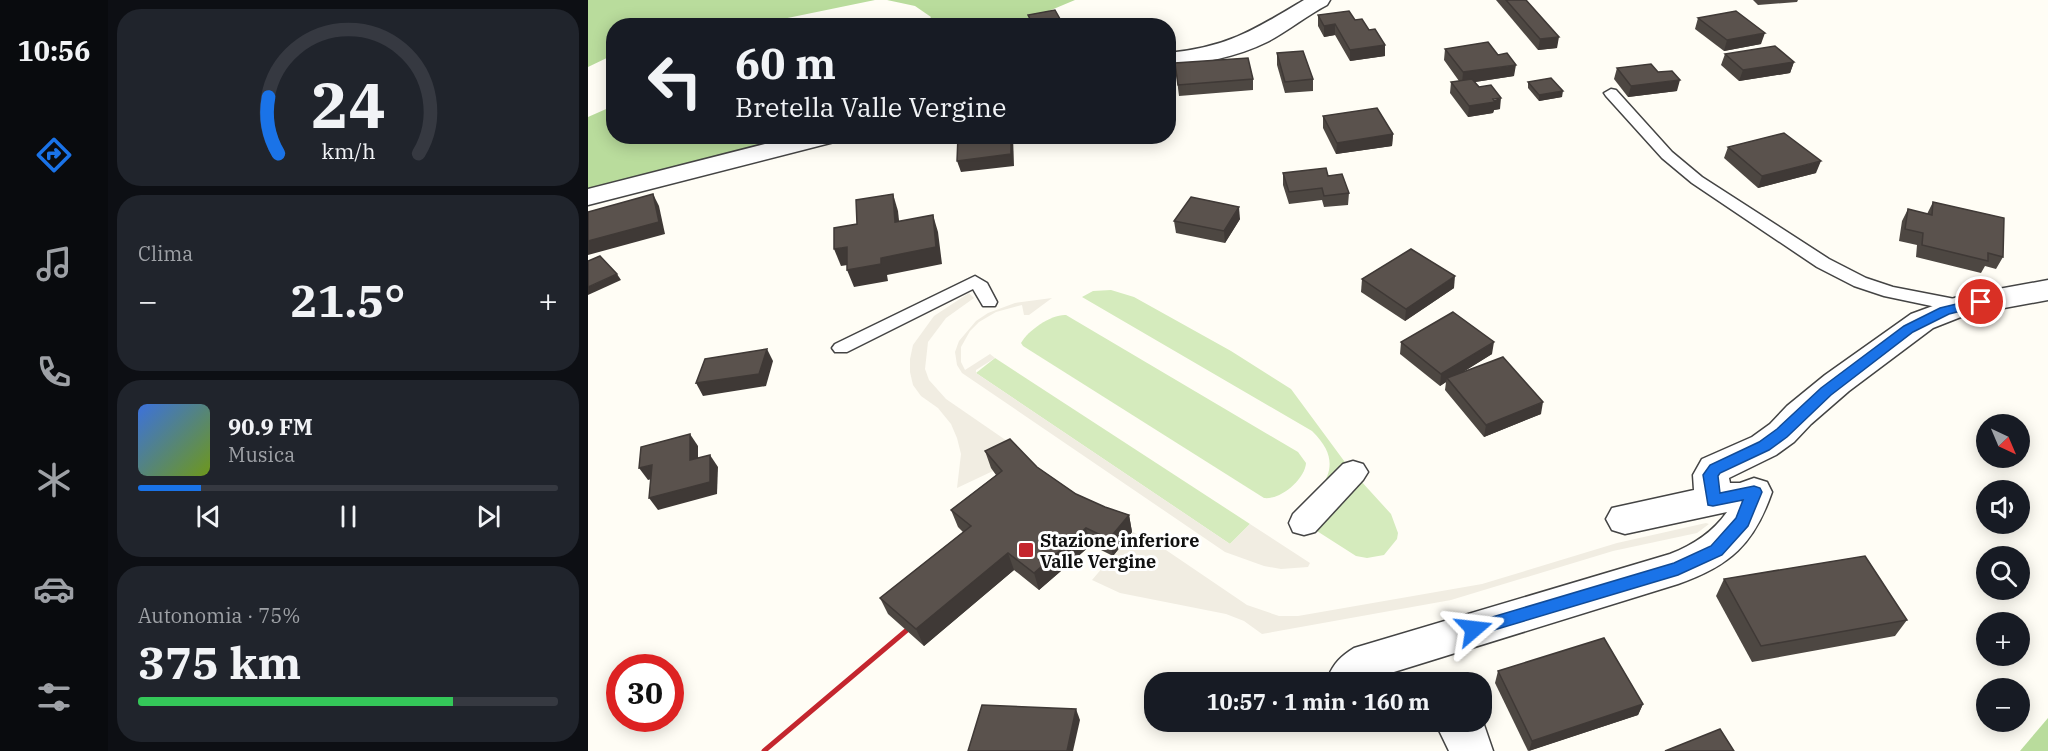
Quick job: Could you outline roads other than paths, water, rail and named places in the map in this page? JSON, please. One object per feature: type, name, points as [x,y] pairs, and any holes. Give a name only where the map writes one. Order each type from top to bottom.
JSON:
[{"type":"street","points":[[1176,59],[1201,56],[1237,47],[1265,34],[1319,0]]},
{"type":"street","points":[[588,197],[797,144]]},
{"type":"street","points":[[1713,500],[1711,475],[1715,469],[1764,446],[1782,433],[1826,391],[1909,329],[1933,316],[1960,306],[2048,290]]},
{"type":"street","points":[[1304,523],[1353,472]]},
{"type":"street","points":[[1353,672],[1370,661],[1678,568],[1700,559],[1716,550],[1742,522],[1754,492],[1625,519]]},
{"type":"lane","points":[[1611,93],[1656,143],[1690,175],[1719,197],[1823,263],[1860,282],[1890,292],[1960,306]]},
{"type":"lane","points":[[964,267],[981,287],[988,302]]},
{"type":"lane","points":[[841,348],[975,281]]},
{"type":"railway","points":[[764,751],[920,619]]},
{"type":"place","name":"Stazione inferiore Valle Vergine","points":[[1026,550]]}]
